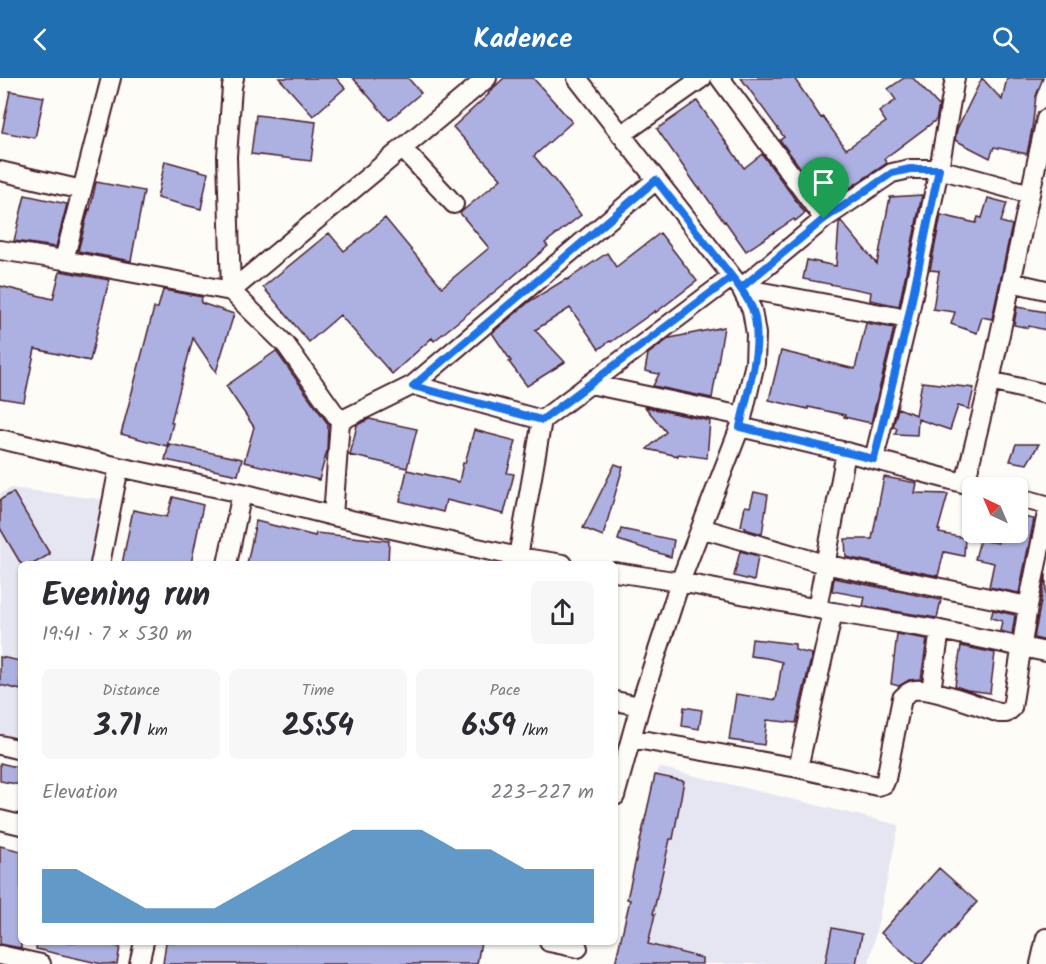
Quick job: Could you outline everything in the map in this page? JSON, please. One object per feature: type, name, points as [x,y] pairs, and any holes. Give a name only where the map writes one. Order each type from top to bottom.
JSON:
[{"type":"street","points":[[64,260],[111,78]]},
{"type":"street","points":[[231,291],[228,156],[234,78]]},
{"type":"street","points":[[231,291],[487,78]]},
{"type":"street","points":[[576,78],[736,283],[752,310],[756,334],[755,363],[741,421],[680,582],[639,706],[618,785]]},
{"type":"street","points":[[621,135],[702,78]]},
{"type":"street","points":[[720,78],[824,219]]},
{"type":"street","points":[[874,459],[908,319],[956,78]]},
{"type":"street","points":[[974,477],[990,381],[1011,282],[1036,187],[1046,119]]},
{"type":"street","points":[[402,148],[454,204]]},
{"type":"street","points":[[518,557],[542,420],[590,384],[892,173],[910,169],[939,169],[1036,187]]},
{"type":"street","points":[[0,171],[82,190]]},
{"type":"street","points":[[340,421],[413,386],[656,180]]},
{"type":"street","points":[[0,250],[231,291],[286,345],[340,421],[333,516]]},
{"type":"street","points":[[1011,282],[1046,290]]},
{"type":"street","points":[[736,283],[908,319]]},
{"type":"street","points":[[990,381],[1046,393]]},
{"type":"street","points":[[590,384],[741,421],[846,452],[962,482]]},
{"type":"street","points":[[413,386],[542,420]]},
{"type":"street","points":[[0,439],[242,493],[333,516],[544,561]]},
{"type":"street","points":[[798,768],[825,611],[824,564],[846,452]]},
{"type":"street","points":[[101,561],[119,467]]},
{"type":"street","points":[[228,561],[242,493]]},
{"type":"street","points":[[1028,500],[1046,505]]},
{"type":"street","points":[[631,738],[798,768],[877,786],[884,784],[902,698],[907,693],[914,690],[931,691],[1006,713],[1012,708],[1028,606],[1046,518]]},
{"type":"street","points":[[701,528],[824,564],[1028,606]]},
{"type":"street","points":[[618,572],[940,630],[1046,652]]},
{"type":"street","points":[[931,691],[940,630]]},
{"type":"street","points":[[618,702],[639,706]]},
{"type":"street","points":[[0,745],[18,749]]},
{"type":"street","points":[[0,820],[18,824]]},
{"type":"street","points":[[1040,964],[1046,938]]},
{"type":"street","points":[[139,964],[143,945]]},
{"type":"street","points":[[559,945],[578,951]]},
{"type":"street","points":[[0,955],[41,964]]},
{"type":"shaded area","points":[[11,488],[107,500],[95,561],[18,561],[18,748],[0,743],[0,494]]},
{"type":"shaded area","points":[[658,767],[899,825],[869,964],[614,964]]},
{"type":"building","points":[[279,78],[336,78],[345,88],[313,116]]},
{"type":"building","points":[[353,78],[408,78],[421,93],[389,120]]},
{"type":"building","points":[[504,78],[533,78],[572,122],[534,156],[581,215],[545,243],[548,246],[509,280],[434,341],[432,338],[392,374],[340,315],[309,342],[263,287],[329,233],[344,251],[385,218],[442,287],[489,248],[460,213],[501,179],[453,127]]},
{"type":"building","points":[[741,78],[794,78],[821,118],[823,117],[846,149],[886,122],[879,112],[896,100],[888,89],[904,78],[913,78],[939,106],[936,120],[884,159],[887,163],[833,199],[829,194],[823,199],[780,140],[784,137]]},
{"type":"building","points":[[982,78],[1002,100],[1007,78],[1043,78],[1036,96],[1027,154],[994,147],[990,158],[955,140],[957,129]]},
{"type":"building","points":[[10,91],[44,97],[35,138],[2,132]]},
{"type":"building","points":[[697,101],[744,168],[762,154],[805,213],[746,251],[657,129]]},
{"type":"building","points":[[256,115],[316,122],[311,161],[251,154]]},
{"type":"building","points":[[165,161],[208,173],[201,209],[157,198]]},
{"type":"building","points":[[96,182],[144,191],[131,261],[78,251]]},
{"type":"building","points":[[25,195],[67,204],[56,247],[14,241]]},
{"type":"building","points":[[922,195],[899,306],[870,300],[871,292],[803,279],[807,260],[836,266],[841,221],[877,264],[890,197]]},
{"type":"building","points":[[988,198],[1007,203],[1001,222],[1012,225],[992,319],[982,317],[977,333],[951,324],[955,312],[933,309],[939,271],[930,270],[941,215],[976,223],[978,217],[982,218]]},
{"type":"building","points":[[660,233],[697,281],[655,313],[655,311],[599,349],[570,308],[535,330],[565,362],[527,386],[492,333],[530,301],[607,253],[616,267]]},
{"type":"building","points":[[60,271],[109,280],[90,361],[35,349],[24,402],[0,398],[0,286],[53,299]]},
{"type":"building","points":[[163,290],[202,297],[201,303],[234,314],[216,372],[193,338],[167,446],[121,434],[154,308],[158,308]]},
{"type":"building","points":[[1017,307],[1046,312],[1046,330],[1014,325]]},
{"type":"building","points":[[866,323],[894,328],[871,423],[844,417],[845,415],[769,400],[781,351],[855,369]]},
{"type":"building","points":[[724,327],[712,398],[653,386],[659,374],[645,371],[648,354],[670,338]]},
{"type":"building","points":[[276,351],[328,424],[327,451],[319,480],[244,462],[254,427],[226,386]]},
{"type":"building","points":[[922,382],[974,388],[969,409],[958,406],[950,430],[918,419],[917,435],[895,434],[897,428],[893,427],[898,408],[916,415]]},
{"type":"building","points":[[645,407],[710,421],[707,458],[678,454],[678,456],[647,449],[666,432]]},
{"type":"building","points":[[369,419],[417,429],[407,468],[349,455],[357,425]]},
{"type":"building","points":[[474,430],[516,441],[507,473],[514,474],[504,514],[446,500],[443,512],[400,501],[407,470],[459,482]]},
{"type":"building","points":[[169,444],[242,459],[238,475],[165,460]]},
{"type":"building","points":[[1016,444],[1039,444],[1027,464],[1010,461]]},
{"type":"building","points":[[615,464],[623,467],[603,536],[583,528]]},
{"type":"building","points":[[884,477],[917,483],[915,493],[948,494],[938,530],[940,530],[939,533],[962,537],[962,543],[965,543],[964,556],[944,552],[938,576],[846,557],[845,539],[872,539]]},
{"type":"building","points":[[13,492],[50,554],[38,561],[19,561],[0,528],[0,500]]},
{"type":"building","points":[[754,492],[768,495],[762,534],[741,526],[745,506],[750,507]]},
{"type":"building","points":[[173,497],[203,505],[192,561],[123,561],[133,510],[167,517]]},
{"type":"building","points":[[1028,518],[1034,519],[1019,593],[989,587],[994,563],[975,559],[979,543],[1028,543]]},
{"type":"building","points":[[256,521],[315,536],[316,533],[389,541],[388,561],[248,561]]},
{"type":"building","points":[[621,529],[674,540],[671,557],[618,540]]},
{"type":"building","points":[[740,551],[758,556],[754,581],[734,576]]},
{"type":"building","points":[[1046,574],[1046,641],[1034,638]]},
{"type":"building","points":[[834,578],[941,600],[937,618],[863,606],[865,597],[832,591]]},
{"type":"building","points":[[993,610],[1015,615],[1012,634],[1000,631],[1002,621],[991,618]]},
{"type":"building","points":[[897,634],[927,639],[921,679],[909,680],[899,686],[891,684]]},
{"type":"building","points":[[752,639],[795,644],[795,650],[812,654],[796,723],[767,720],[764,745],[729,740],[736,694],[776,700],[782,662],[750,656]]},
{"type":"building","points":[[961,646],[995,653],[990,693],[955,686]]},
{"type":"building","points":[[0,657],[18,660],[18,689],[0,685]]},
{"type":"building","points":[[684,707],[702,710],[699,729],[682,726]]},
{"type":"building","points":[[0,763],[18,767],[18,784],[0,781]]},
{"type":"building","points":[[655,775],[684,781],[648,944],[702,958],[702,964],[615,964]]},
{"type":"building","points":[[0,846],[18,850],[18,945],[21,945],[21,948],[0,944]]},
{"type":"building","points":[[939,868],[977,902],[922,964],[917,964],[881,933]]},
{"type":"building","points":[[832,928],[862,934],[856,964],[825,964]]},
{"type":"building","points":[[37,945],[120,947],[117,964],[102,964],[36,949]]},
{"type":"building","points":[[166,945],[480,945],[477,964],[163,964]]},
{"type":"route","points":[[824,219],[741,288],[732,277],[542,420],[413,386],[656,180],[741,288],[752,310],[756,334],[755,363],[740,427],[874,459],[908,319],[939,169],[910,169],[892,173],[824,219]]}]
